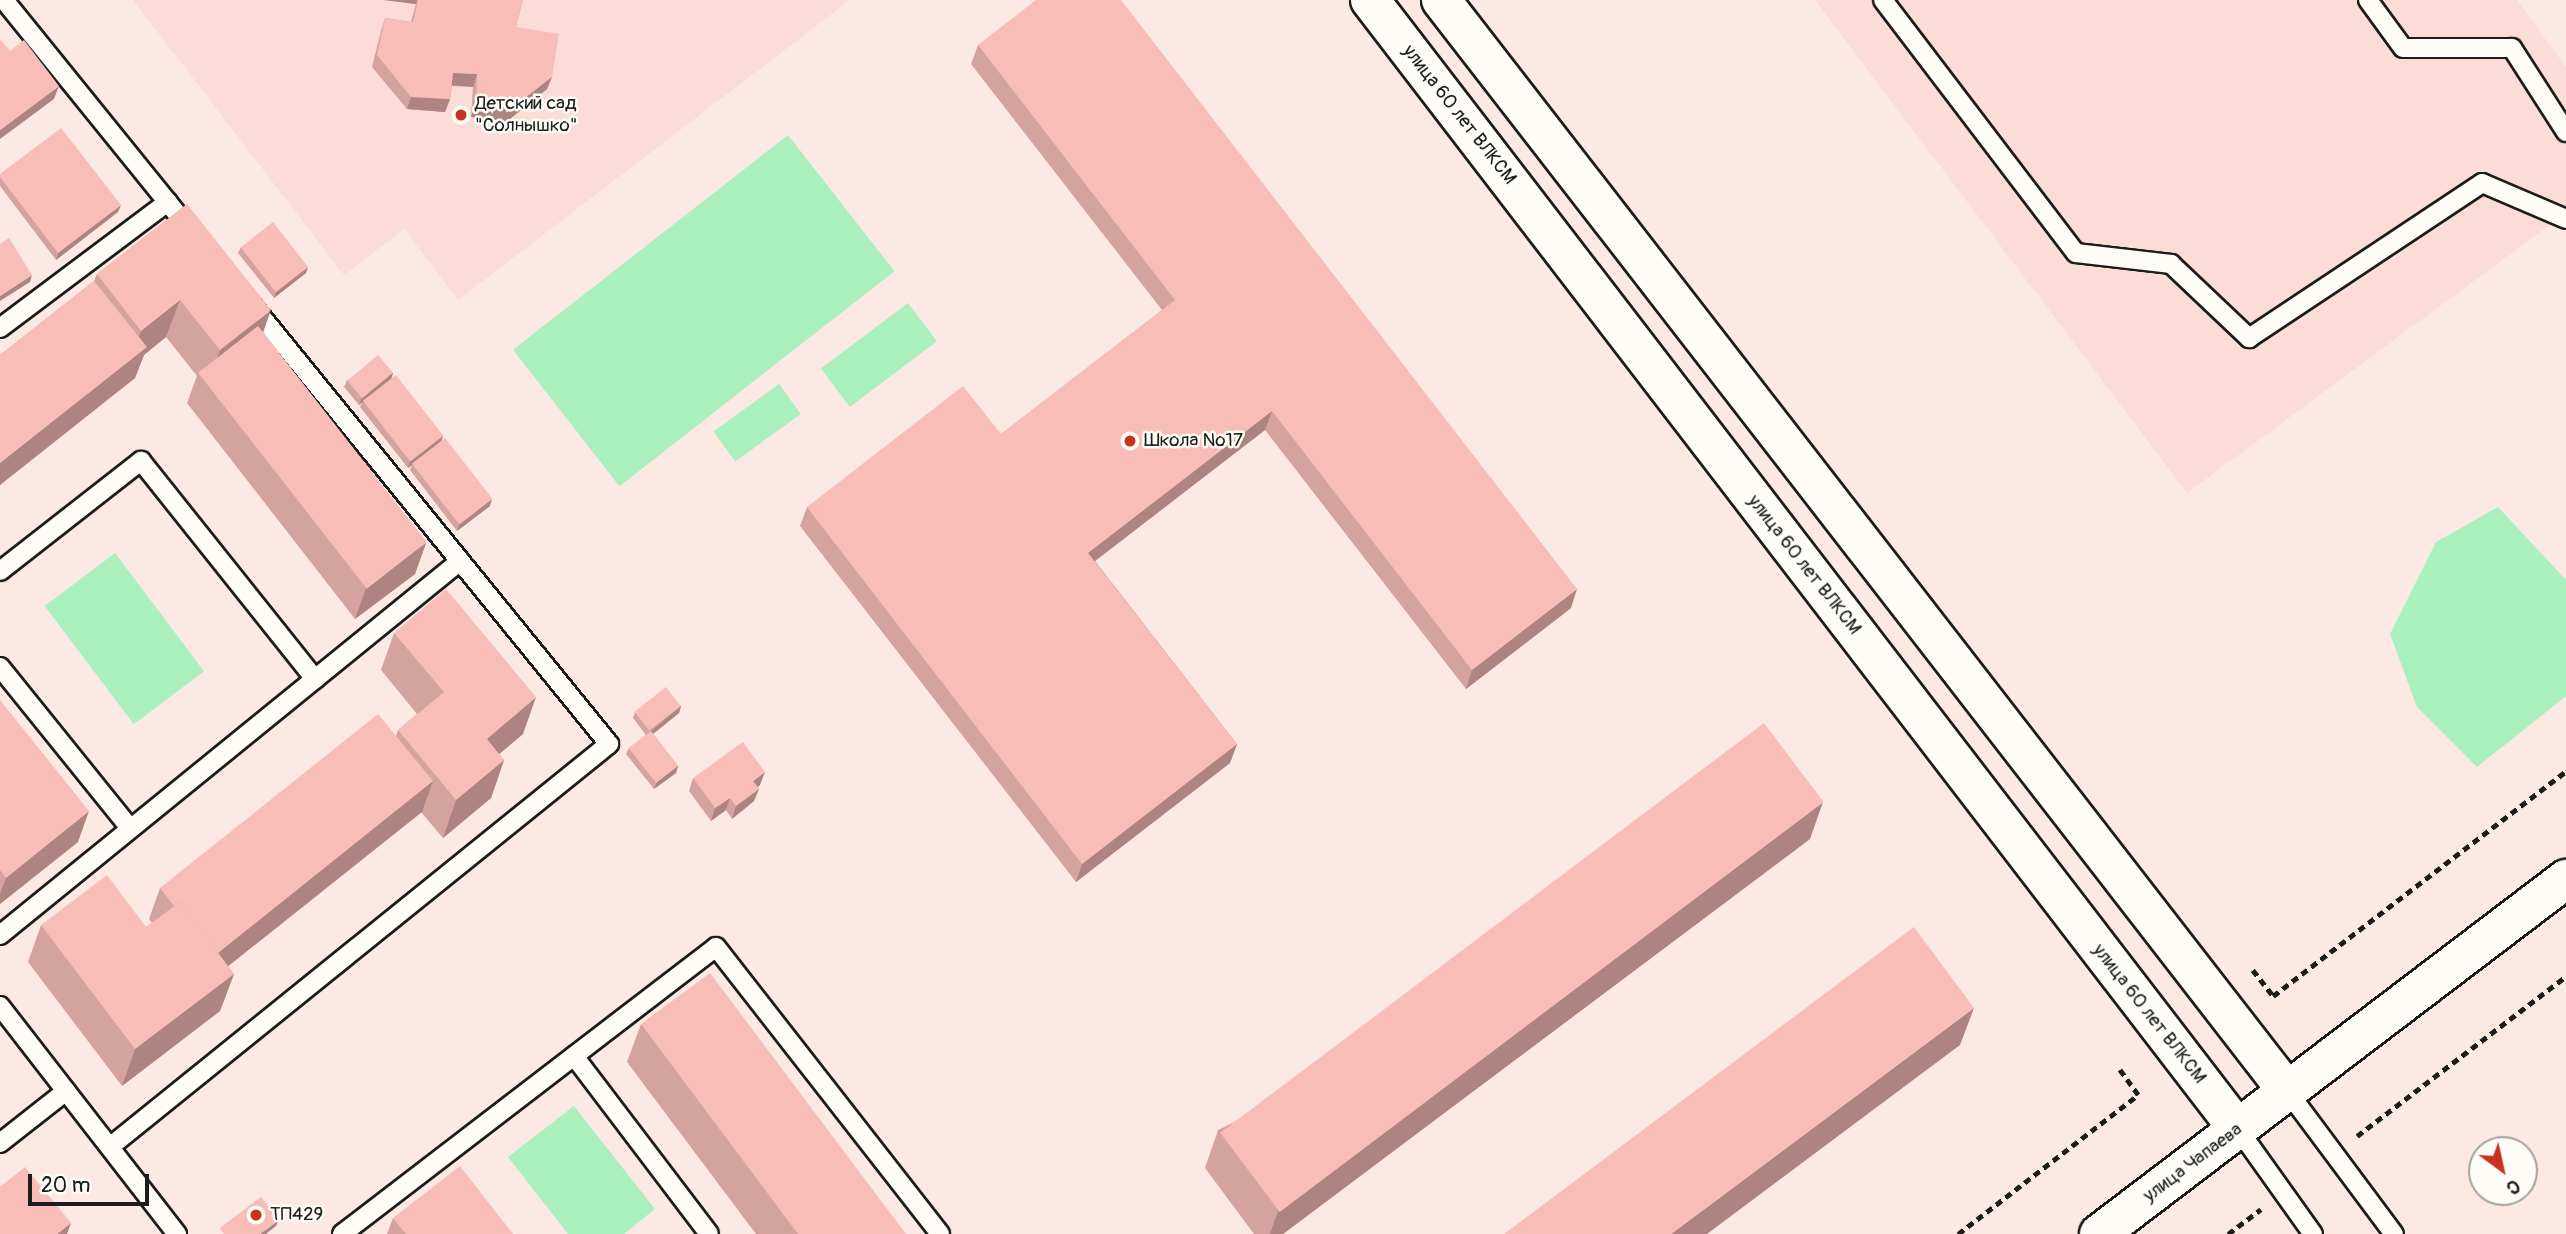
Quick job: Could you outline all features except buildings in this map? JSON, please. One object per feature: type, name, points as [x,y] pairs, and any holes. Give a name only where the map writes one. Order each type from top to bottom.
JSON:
[{"type":"street","name":"улица 60 лет ВЛКСМ","points":[[1370,0],[2238,1129]]},
{"type":"street","points":[[1441,0],[2288,1092]]},
{"type":"street","name":"улица Чапаева","points":[[2098,1234],[2566,879]]},
{"type":"lane","points":[[4,0],[202,244]]},
{"type":"lane","points":[[1883,0],[2076,253],[2171,264],[2249,338],[2482,183],[2566,219]]},
{"type":"lane","points":[[2368,0],[2403,48],[2512,48],[2566,132]]},
{"type":"lane","points":[[0,328],[168,202]]},
{"type":"lane","points":[[111,1146],[609,744],[237,287]]},
{"type":"lane","points":[[0,571],[141,461],[314,678]]},
{"type":"lane","points":[[0,935],[460,561]]},
{"type":"lane","points":[[0,667],[130,828]]},
{"type":"lane","points":[[342,1234],[716,947],[940,1234]]},
{"type":"lane","points":[[0,1006],[177,1234]]},
{"type":"lane","points":[[574,1056],[709,1234]]},
{"type":"lane","points":[[0,1143],[66,1091]]},
{"type":"lane","points":[[2288,1092],[2394,1234]]},
{"type":"lane","points":[[2238,1129],[2313,1234]]},
{"type":"path","points":[[2253,970],[2273,996],[2566,771]]},
{"type":"path","points":[[2334,1153],[2566,976]]},
{"type":"path","points":[[1958,1234],[2138,1096],[2119,1069]]},
{"type":"path","points":[[2228,1234],[2283,1192]]},
{"type":"shaded area","name":"Детский сад \"Солнышко\"","points":[[133,0],[850,0],[458,300],[404,229],[344,275]]},
{"type":"shaded area","points":[[1815,0],[2517,0],[2566,67],[2566,213],[2187,493]]},
{"type":"green space","points":[[788,135],[895,271],[619,486],[513,350]]},
{"type":"green space","points":[[908,303],[937,341],[850,407],[821,369]]},
{"type":"green space","points":[[779,384],[801,414],[735,462],[713,432]]},
{"type":"green space","points":[[2498,507],[2566,580],[2566,696],[2477,767],[2417,707],[2390,634],[2436,542]]},
{"type":"green space","points":[[115,553],[204,671],[134,724],[45,606]]},
{"type":"green space","points":[[574,1106],[655,1209],[624,1234],[568,1234],[508,1157]]},
{"type":"place","name":"Детский сад \"Солнышко\"","points":[[461,115]]},
{"type":"place","name":"Школа №17","points":[[1130,441]]},
{"type":"place","name":"ТП429","points":[[256,1215]]}]
